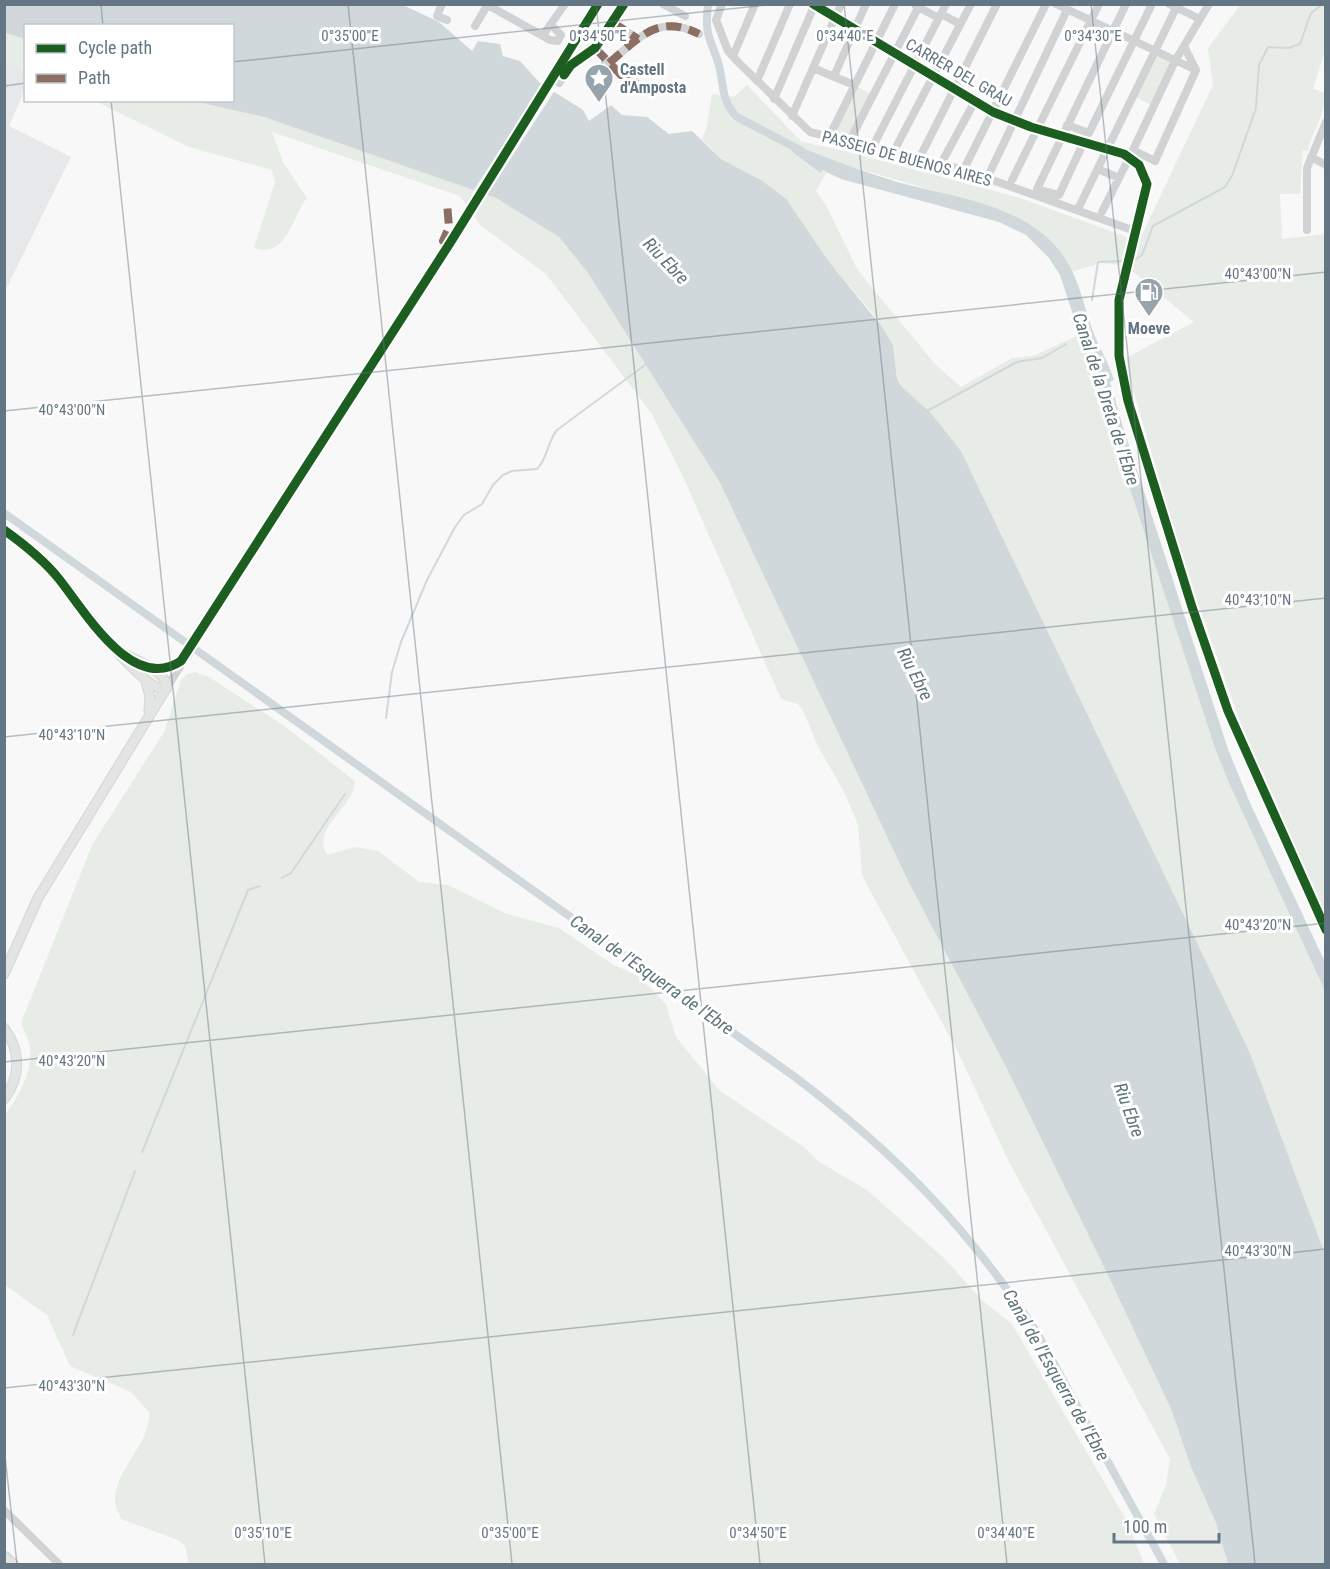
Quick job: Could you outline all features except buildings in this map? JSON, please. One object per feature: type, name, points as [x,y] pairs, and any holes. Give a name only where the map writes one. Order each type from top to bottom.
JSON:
[{"type":"highway","points":[[4,1557],[12,1564]]},
{"type":"main road","points":[[4,530],[49,567],[95,627],[147,683],[158,689],[166,688]]},
{"type":"main road","points":[[4,974],[38,898],[166,688],[165,681],[153,670],[117,650]]},
{"type":"main road","points":[[153,670],[167,668],[188,654]]},
{"type":"main road","points":[[145,721],[150,702],[147,683],[153,670]]},
{"type":"main road","points":[[4,1028],[15,1047],[17,1068],[14,1082],[4,1100]]},
{"type":"street","points":[[442,4],[437,16],[447,20]]},
{"type":"street","points":[[543,35],[565,4]]},
{"type":"street","points":[[166,688],[468,213],[555,83],[598,4]]},
{"type":"street","points":[[555,83],[571,65],[595,48],[624,4]]},
{"type":"street","name":"PASSEIG DE BUENOS AIRES","points":[[722,4],[716,20],[717,29],[733,56],[774,99],[810,132],[1037,192],[1135,231]]},
{"type":"street","points":[[733,56],[755,4]]},
{"type":"street","points":[[757,81],[790,4]]},
{"type":"street","points":[[792,116],[841,4]]},
{"type":"street","points":[[834,76],[866,4]]},
{"type":"street","points":[[829,137],[895,4]]},
{"type":"street","points":[[872,148],[946,4]]},
{"type":"street","points":[[896,149],[971,4]]},
{"type":"street","points":[[921,155],[997,4]]},
{"type":"street","points":[[966,165],[1046,4]]},
{"type":"street","points":[[1056,4],[1196,70]]},
{"type":"street","points":[[1012,180],[1099,4]]},
{"type":"street","points":[[1037,192],[1126,4]]},
{"type":"street","points":[[1067,125],[1089,133],[1152,4]]},
{"type":"street","points":[[1196,70],[1155,160],[1133,150],[1175,61],[1209,4]]},
{"type":"street","points":[[475,26],[487,5],[555,42],[560,39],[558,30],[550,25]]},
{"type":"street","points":[[663,5],[685,16]]},
{"type":"street","points":[[774,99],[814,5]]},
{"type":"street","name":"CARRER DEL GRAU","points":[[814,5],[993,112],[1038,129],[1107,148],[1134,160],[1146,178],[1147,189],[1135,231]]},
{"type":"street","points":[[849,142],[918,5],[960,24]]},
{"type":"street","points":[[1078,209],[1156,52],[1173,6],[1200,19]]},
{"type":"street","points":[[990,172],[1067,10]]},
{"type":"street","points":[[612,22],[638,39]]},
{"type":"street","points":[[609,63],[652,29],[677,25],[699,34]]},
{"type":"street","points":[[1184,46],[1196,70]]},
{"type":"street","points":[[595,48],[621,75],[626,72],[641,89]]},
{"type":"street","points":[[813,68],[854,85]]},
{"type":"street","points":[[943,160],[975,101]]},
{"type":"street","points":[[1307,230],[1307,168],[1325,125]]},
{"type":"street","points":[[1037,192],[1043,190],[1059,195],[1081,148]]},
{"type":"street","points":[[1311,157],[1326,165]]},
{"type":"street","points":[[1102,212],[1126,164]]},
{"type":"street","points":[[1098,169],[1119,178]]},
{"type":"street","points":[[1135,231],[1121,285],[1118,316],[1119,356],[1128,401],[1228,711],[1326,930]]},
{"type":"street","points":[[4,1510],[59,1564]]},
{"type":"shaded area","points":[[1241,4],[1325,5],[1325,50],[1313,89],[1325,93],[1325,101],[1308,151],[1303,150],[1300,194],[1280,194],[1282,239],[1325,234],[1326,908],[1323,909],[1249,747],[1184,564],[1124,359],[1194,322],[1132,271],[1139,241],[1213,85],[1208,48]]},
{"type":"shaded area","points":[[4,33],[24,39],[24,67],[5,60]]},
{"type":"shaded area","points":[[1157,54],[1173,61],[1152,105],[1135,97]]},
{"type":"shaded area","points":[[5,60],[24,67],[24,91],[9,126],[71,157],[5,291]]},
{"type":"shaded area","points":[[747,85],[802,142],[850,152],[1020,198],[1127,237],[1121,265],[1101,263],[1072,272],[1067,261],[1016,217],[991,207],[838,163],[795,144],[791,151],[819,173],[822,170],[826,173],[816,191],[827,207],[856,267],[936,365],[961,387],[1012,358],[1033,356],[1081,334],[1187,663],[1228,781],[1325,991],[1325,1254],[1250,1053],[961,451],[931,413],[901,386],[897,379],[893,345],[873,314],[830,263],[813,238],[761,180],[721,159],[702,139],[707,126],[712,94],[734,97]]},
{"type":"shaded area","points":[[857,87],[872,94],[848,139],[833,135]]},
{"type":"shaded area","points":[[97,102],[197,102],[264,117],[496,198],[559,237],[588,273],[720,483],[909,883],[1007,1069],[1171,1409],[1191,1467],[1216,1523],[1228,1564],[1180,1564],[1154,1514],[1166,1485],[1170,1459],[1008,1160],[958,1052],[862,875],[858,824],[844,792],[818,746],[803,711],[798,704],[781,699],[685,481],[652,414],[546,274],[480,225],[460,196],[272,132],[283,162],[307,198],[287,235],[274,248],[265,250],[254,248],[275,182],[272,170],[189,147]]},
{"type":"shaded area","points":[[195,672],[209,677],[283,725],[355,781],[348,800],[324,835],[327,855],[355,847],[378,851],[419,882],[448,885],[507,914],[559,928],[614,965],[638,976],[666,1004],[676,1037],[719,1090],[804,1147],[818,1161],[867,1190],[944,1258],[983,1301],[1012,1324],[1128,1523],[1144,1564],[189,1564],[185,1546],[178,1540],[121,1519],[115,1502],[117,1485],[145,1434],[149,1412],[131,1392],[70,1366],[47,1315],[5,1285],[5,1115],[25,1081],[30,1062],[29,1043],[22,1020],[92,845],[164,732],[181,680],[187,674]]},
{"type":"water","name":"Riu Ebre","points":[[5,5],[403,5],[439,22],[472,51],[478,41],[500,44],[503,56],[520,61],[540,83],[583,110],[589,121],[611,105],[622,115],[647,117],[669,134],[692,131],[721,159],[761,180],[786,199],[830,263],[882,327],[893,345],[897,379],[901,386],[931,413],[961,451],[1250,1053],[1325,1254],[1325,1564],[1228,1564],[1216,1523],[1191,1467],[1171,1409],[1007,1069],[909,883],[720,483],[588,273],[559,237],[496,198],[264,117],[197,102],[234,102],[234,24],[24,24],[24,39],[5,33]]},
{"type":"water","points":[[794,144],[884,178],[984,204],[1005,212],[1043,234],[1066,259],[1114,380],[1110,382],[1123,427],[1228,749],[1250,803],[1325,962],[1325,991],[1228,781],[1214,745],[1060,275],[1049,258],[1026,235],[999,222],[841,179],[822,170],[820,173],[791,151]]},
{"type":"pier","points":[[544,82],[555,90],[485,198],[472,193]]},
{"type":"waterway","name":"Canal de la Dreta de l'Ebre","points":[[708,4],[708,33],[719,67],[725,97],[731,110],[737,117],[802,151]]},
{"type":"waterway","points":[[1132,262],[1142,255],[1153,226],[1225,187],[1232,176],[1256,108],[1259,65],[1268,47],[1289,48],[1300,44],[1311,13],[1323,4]]},
{"type":"waterway","points":[[1092,300],[1098,262],[1123,261]]},
{"type":"waterway","points":[[927,411],[1017,362],[1042,358],[1066,344]]},
{"type":"waterway","points":[[386,718],[392,672],[401,642],[427,580],[455,527],[464,515],[482,504],[493,485],[503,475],[512,471],[537,469],[557,430],[645,365]]},
{"type":"waterway","name":"Canal de l'Esquerra de l'Ebre","points":[[4,513],[795,1077],[865,1134],[897,1163],[955,1224],[983,1257],[1036,1331],[1164,1564]]},
{"type":"waterway","points":[[282,878],[291,873],[345,794]]},
{"type":"waterway","points":[[142,1152],[248,890],[260,886]]},
{"type":"waterway","points":[[73,1335],[135,1171]]},
{"type":"marked path","points":[[612,22],[638,39]]},
{"type":"marked path","points":[[609,63],[640,37],[660,27],[685,28],[699,34]]},
{"type":"marked path","points":[[595,48],[621,75],[626,72],[641,89]]},
{"type":"marked path","points":[[446,238],[443,241],[449,227],[447,203]]},
{"type":"cycle path","points":[[4,530],[47,565],[96,627],[127,658],[145,666],[163,668],[181,661],[450,243],[598,4]]},
{"type":"cycle path","points":[[564,75],[571,65],[595,48],[624,4]]},
{"type":"cycle path","points":[[813,4],[993,112],[1031,127],[1124,154],[1139,165],[1147,184],[1119,300],[1119,356],[1128,401],[1192,607],[1228,711],[1326,930]]},
{"type":"place","name":"Castell d'Amposta","points":[[599,104]]},
{"type":"place","name":"Moeve","points":[[1149,318]]}]
